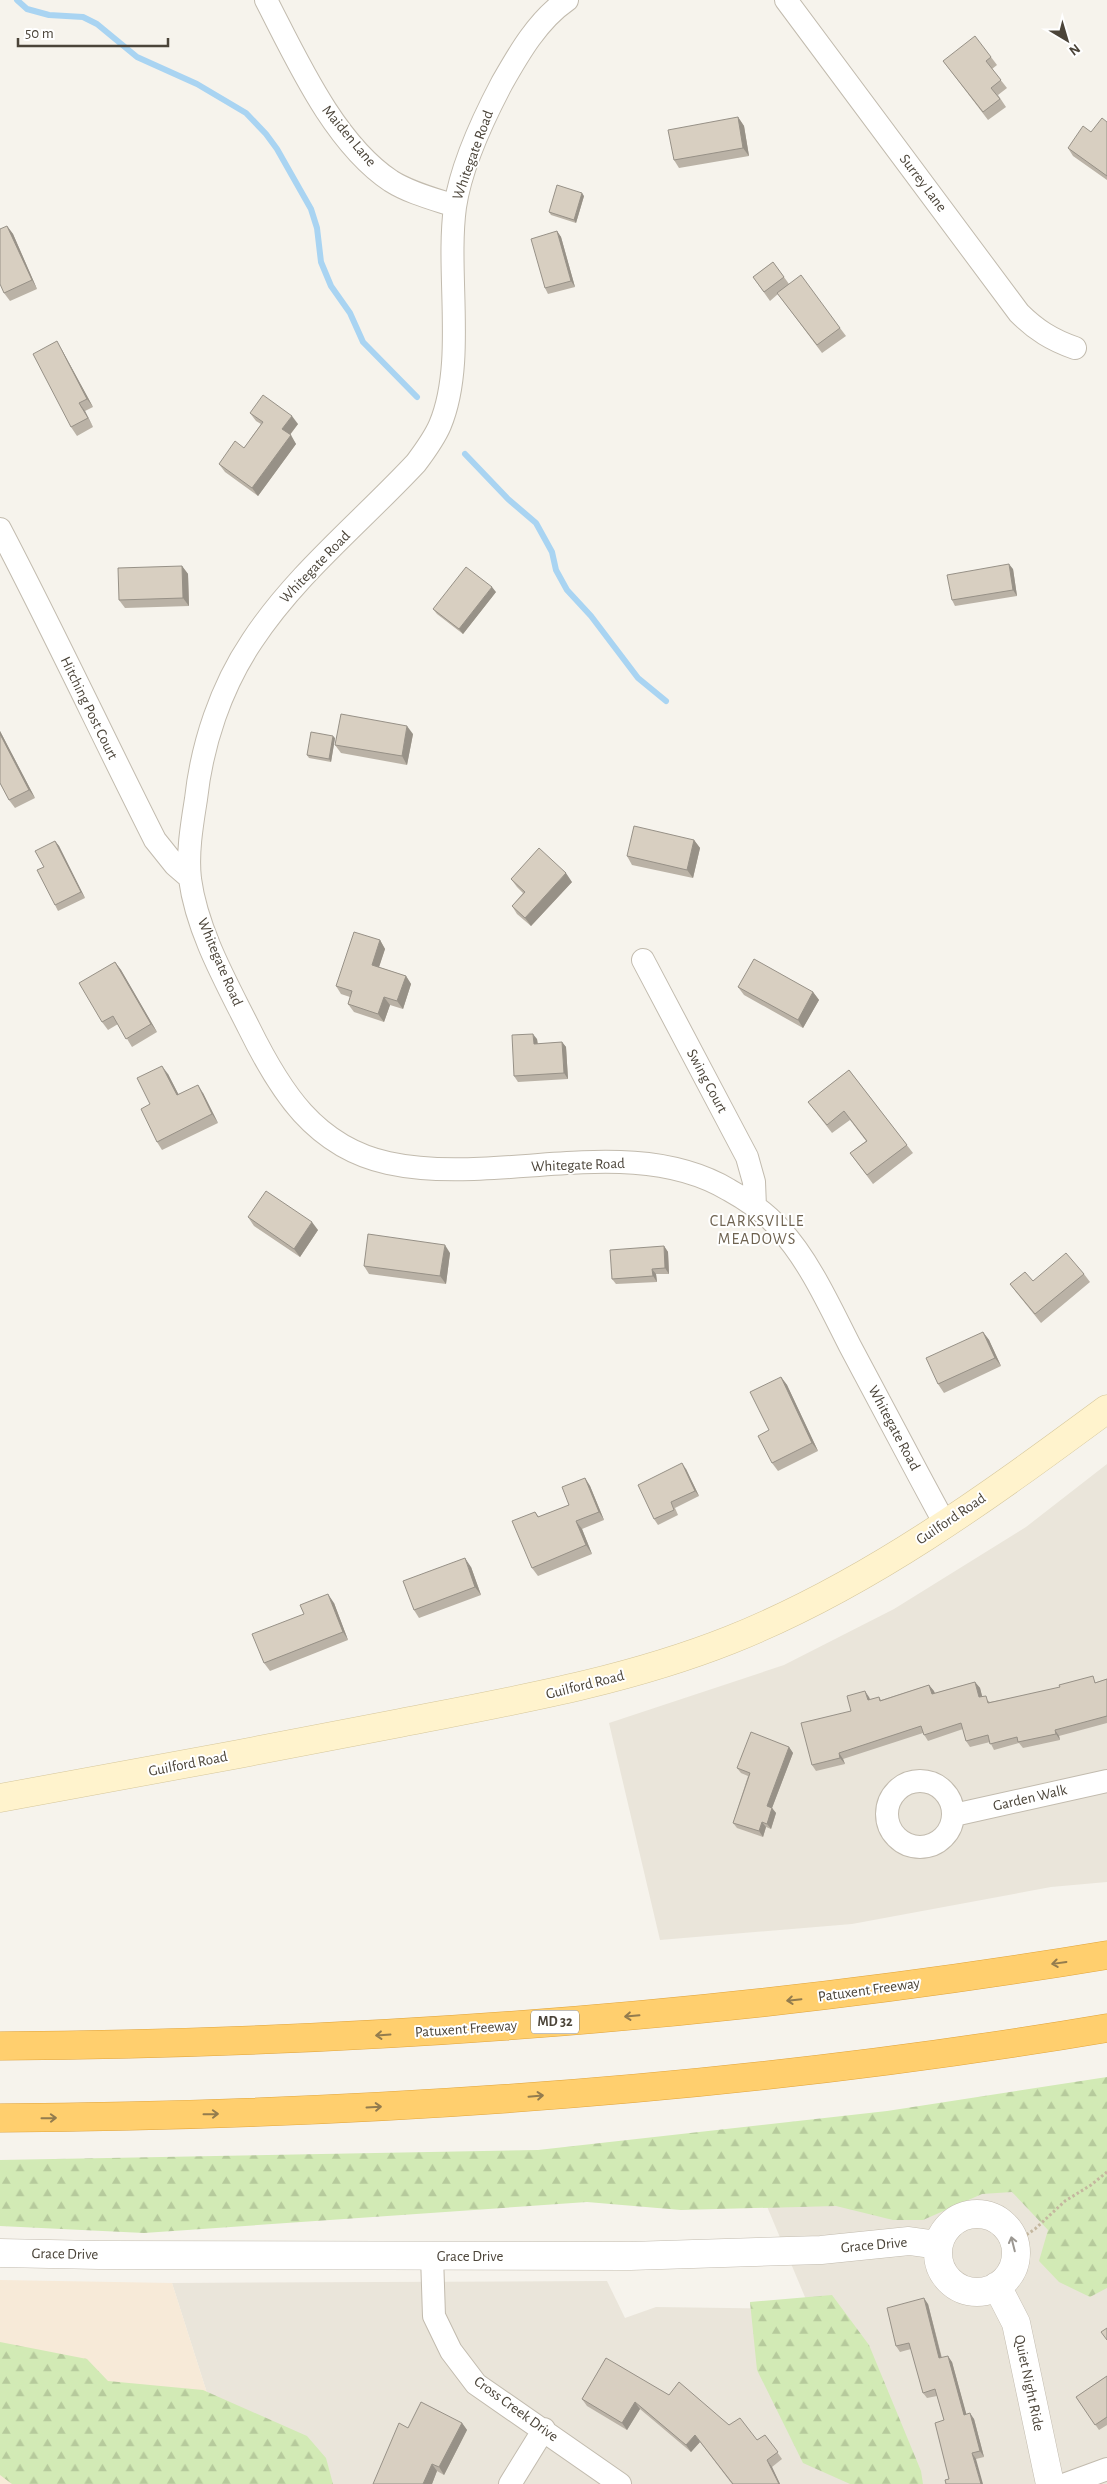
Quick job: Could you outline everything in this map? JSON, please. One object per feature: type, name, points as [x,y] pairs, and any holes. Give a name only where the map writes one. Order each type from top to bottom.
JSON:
[{"type":"highway","name":"Patuxent Freeway","points":[[0,2046],[327,2038],[526,2025],[703,2010],[856,1993],[1107,1955]]},
{"type":"highway","points":[[0,2118],[228,2114],[515,2098],[862,2065],[1107,2028]]},
{"type":"main road","name":"Guilford Road","points":[[0,1798],[554,1693],[674,1661],[781,1618],[885,1562],[1022,1472],[1107,1409]]},
{"type":"street","name":"Maiden Lane","points":[[266,0],[308,81],[332,120],[373,166],[392,181],[415,193],[455,206]]},
{"type":"street","name":"Whitegate Road","points":[[567,0],[536,30],[514,61],[477,135],[455,206],[452,371],[447,401],[440,424],[430,445],[416,463],[276,608],[251,642],[236,668],[218,708],[206,746],[197,788],[192,827],[190,878],[205,933],[222,973],[257,1044],[295,1105],[307,1120],[330,1138],[357,1153],[386,1163],[432,1170],[476,1171],[619,1162],[654,1165],[691,1174],[726,1188],[755,1207],[781,1229],[827,1301],[945,1524]]},
{"type":"street","name":"Surrey Lane","points":[[786,0],[1019,313],[1035,329],[1055,341],[1075,348]]},
{"type":"street","name":"Hitching Post Court","points":[[0,529],[48,620],[68,668],[155,840],[175,865],[190,878]]},
{"type":"street","name":"Swing Court","points":[[643,960],[747,1157],[754,1182],[755,1207]]},
{"type":"street","name":"Garden Walk","points":[[954,1815],[1107,1780]]},
{"type":"street","points":[[977,2214],[1000,2222],[1010,2233],[1014,2243],[1015,2262],[1010,2274],[997,2286],[977,2292],[965,2291],[951,2283],[942,2272],[937,2258],[938,2245],[942,2234],[953,2223],[964,2217],[977,2214]]},
{"type":"street","name":"Grace Drive","points":[[0,2253],[630,2256],[793,2251],[909,2241],[938,2245]]},
{"type":"street","name":"Cross Creek Drive","points":[[432,2256],[434,2316],[451,2351],[476,2384],[544,2429],[620,2484]]},
{"type":"street","name":"Quiet Night Ride","points":[[997,2286],[1016,2323],[1050,2484]]},
{"type":"street","points":[[510,2484],[544,2429]]},
{"type":"street","points":[[1066,2484],[1107,2469]]},
{"type":"path","points":[[1014,2243],[1035,2229],[1065,2201],[1091,2185],[1107,2172]]},
{"type":"shaded area","points":[[1107,1464],[1107,1882],[1051,1887],[852,1924],[660,1940],[609,1723],[784,1665],[894,1609],[1026,1527]]},
{"type":"shaded area","points":[[1107,2121],[1107,2484],[236,2484],[172,2283],[607,2281],[625,2318],[656,2307],[810,2309],[758,2185]]},
{"type":"shaded area","points":[[0,2280],[172,2283],[236,2484],[0,2484]]},
{"type":"green space","points":[[1107,2077],[1107,2288],[1090,2297],[1059,2282],[1039,2261],[1048,2230],[1012,2192],[982,2194],[923,2220],[893,2220],[836,2206],[681,2210],[587,2202],[144,2233],[0,2226],[0,2160],[538,2150],[887,2111]]},
{"type":"green space","points":[[832,2295],[869,2345],[921,2471],[923,2484],[850,2484],[803,2463],[757,2370],[750,2302]]},
{"type":"green space","points":[[0,2342],[87,2359],[108,2381],[203,2390],[307,2436],[326,2458],[333,2484],[12,2484],[0,2475]]},
{"type":"building","points":[[975,36],[991,57],[986,61],[1001,80],[991,88],[1000,99],[983,112],[943,61]]},
{"type":"building","points":[[738,117],[743,148],[674,160],[668,130]]},
{"type":"building","points":[[1102,118],[1107,122],[1107,176],[1068,148],[1083,126],[1091,132]]},
{"type":"building","points":[[557,185],[582,193],[574,220],[549,212]]},
{"type":"building","points":[[7,226],[32,280],[4,293],[0,284],[0,229]]},
{"type":"building","points":[[557,231],[571,281],[545,288],[531,239]]},
{"type":"building","points":[[773,262],[784,277],[764,292],[753,277]]},
{"type":"building","points":[[801,275],[840,328],[817,345],[777,293]]},
{"type":"building","points":[[57,341],[87,399],[79,403],[88,418],[71,427],[33,354]]},
{"type":"building","points":[[263,395],[292,416],[282,429],[291,435],[252,488],[219,464],[235,441],[244,448],[263,422],[250,413]]},
{"type":"building","points":[[1009,564],[1013,590],[952,600],[947,575]]},
{"type":"building","points":[[182,566],[183,598],[119,600],[118,568]]},
{"type":"building","points":[[466,567],[492,587],[459,629],[433,609]]},
{"type":"building","points":[[341,714],[407,726],[402,756],[335,745]]},
{"type":"building","points":[[311,732],[333,736],[329,759],[307,755]]},
{"type":"building","points":[[0,734],[29,790],[9,800],[0,783]]},
{"type":"building","points":[[634,826],[694,840],[687,870],[627,856]]},
{"type":"building","points":[[55,841],[81,892],[55,905],[37,870],[44,867],[35,851]]},
{"type":"building","points":[[539,848],[566,873],[525,918],[512,906],[525,892],[511,879]]},
{"type":"building","points":[[354,932],[380,940],[372,965],[406,976],[397,1001],[384,997],[378,1014],[348,1004],[352,991],[336,986]]},
{"type":"building","points":[[754,959],[813,992],[798,1020],[738,987]]},
{"type":"building","points":[[115,962],[151,1024],[126,1039],[113,1016],[102,1022],[79,983]]},
{"type":"building","points":[[533,1034],[534,1044],[562,1042],[564,1073],[514,1076],[512,1035]]},
{"type":"building","points":[[162,1066],[177,1095],[198,1085],[212,1114],[157,1142],[141,1109],[150,1104],[137,1078]]},
{"type":"building","points":[[849,1070],[907,1145],[867,1175],[850,1153],[867,1141],[844,1111],[827,1125],[808,1102]]},
{"type":"building","points":[[266,1191],[312,1222],[294,1249],[248,1217]]},
{"type":"building","points":[[368,1234],[445,1245],[440,1276],[364,1266]]},
{"type":"building","points":[[664,1246],[665,1268],[652,1269],[653,1276],[612,1279],[610,1250]]},
{"type":"building","points":[[1066,1253],[1084,1274],[1035,1314],[1010,1284],[1025,1272],[1033,1281]]},
{"type":"building","points":[[983,1332],[995,1358],[938,1384],[926,1358]]},
{"type":"building","points":[[781,1377],[812,1443],[772,1463],[758,1436],[769,1430],[750,1392]]},
{"type":"building","points":[[682,1463],[695,1491],[671,1502],[674,1510],[654,1519],[638,1485]]},
{"type":"building","points":[[585,1478],[599,1512],[576,1521],[586,1545],[532,1568],[512,1521],[535,1512],[538,1517],[569,1505],[562,1487]]},
{"type":"building","points":[[465,1558],[475,1587],[414,1610],[403,1581]]},
{"type":"building","points":[[328,1594],[343,1632],[264,1663],[252,1634],[304,1614],[300,1605]]},
{"type":"building","points":[[1093,1676],[1095,1683],[1107,1679],[1107,1716],[1055,1730],[1056,1734],[1018,1742],[1017,1737],[990,1744],[988,1735],[966,1741],[961,1723],[924,1735],[921,1726],[839,1753],[840,1758],[812,1765],[801,1723],[851,1711],[847,1696],[865,1691],[868,1700],[879,1697],[880,1701],[929,1685],[932,1694],[975,1682],[979,1697],[986,1696],[988,1703],[1060,1687],[1059,1685]]},
{"type":"building","points":[[751,1732],[789,1747],[767,1806],[772,1808],[767,1824],[762,1822],[759,1831],[733,1823],[750,1773],[737,1768]]},
{"type":"building","points":[[924,2298],[939,2358],[948,2356],[964,2415],[970,2413],[980,2451],[972,2453],[981,2484],[946,2484],[945,2480],[949,2479],[935,2423],[944,2420],[935,2389],[923,2393],[909,2343],[896,2346],[887,2308]]},
{"type":"building","points":[[1107,2328],[1107,2340],[1101,2332]]},
{"type":"building","points":[[606,2358],[669,2395],[679,2382],[729,2425],[740,2418],[757,2440],[765,2435],[778,2452],[767,2460],[779,2484],[733,2484],[695,2435],[686,2445],[635,2402],[622,2423],[582,2399]]},
{"type":"building","points":[[1107,2376],[1107,2417],[1095,2425],[1076,2397]]},
{"type":"building","points":[[421,2402],[462,2423],[439,2467],[432,2464],[423,2484],[373,2484],[399,2423],[408,2428]]},
{"type":"waterway","points":[[17,0],[27,9],[49,15],[83,17],[97,24],[137,57],[197,84],[246,113],[277,149],[311,209],[317,228],[321,262],[331,286],[350,313],[363,342],[417,397]]},
{"type":"waterway","points":[[465,454],[508,499],[536,523],[552,552],[556,570],[567,590],[591,616],[638,678],[666,701]]},
{"type":"district","name":"CLARKSVILLE MEADOWS","points":[[757,1230]]}]
